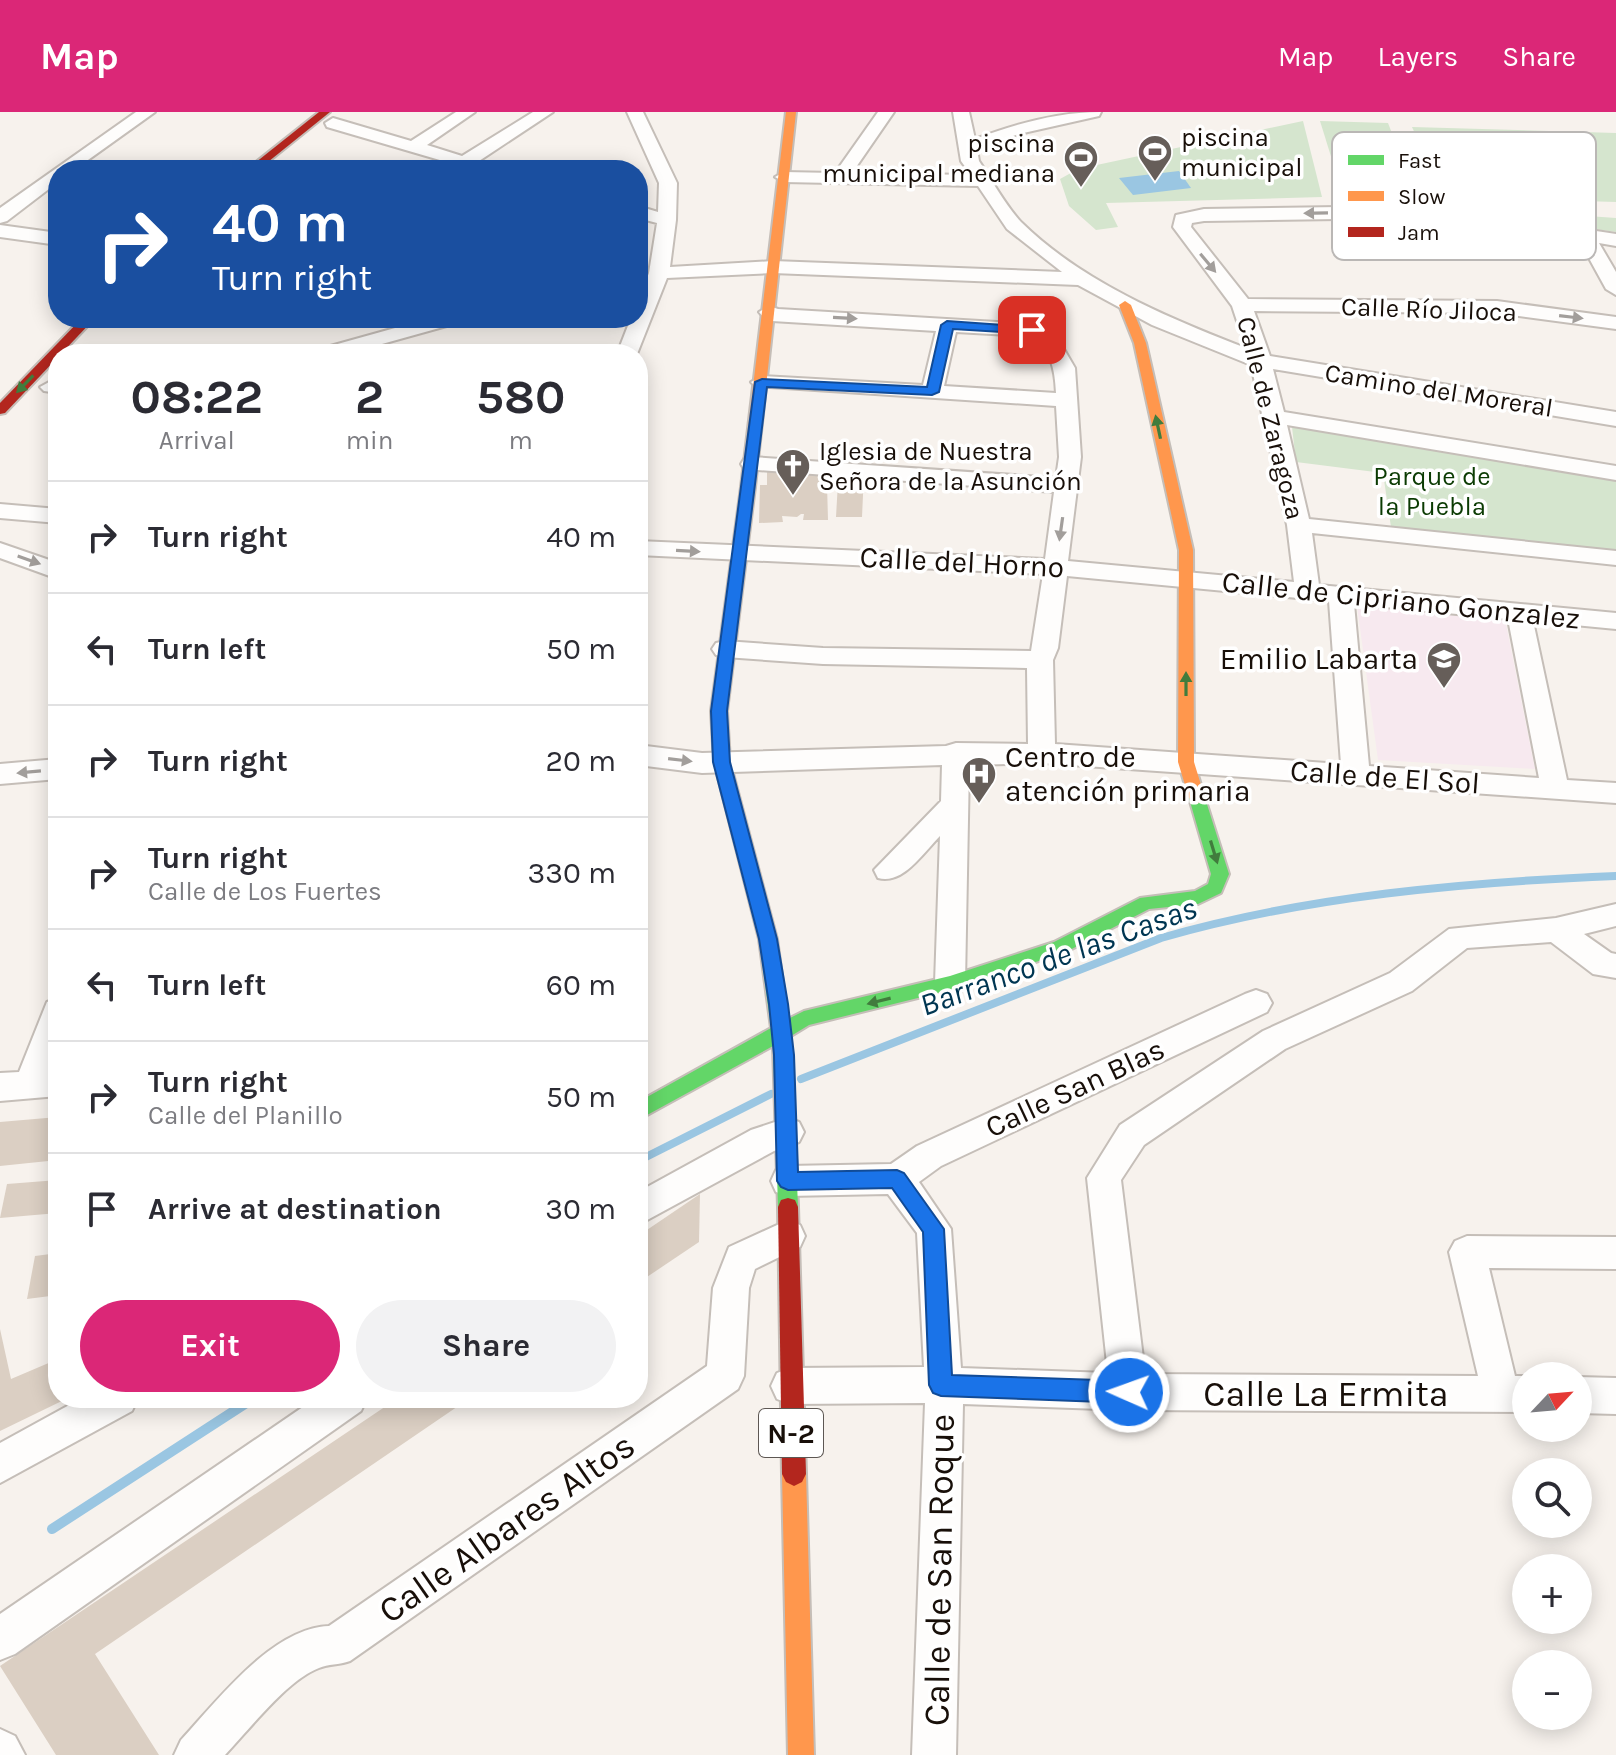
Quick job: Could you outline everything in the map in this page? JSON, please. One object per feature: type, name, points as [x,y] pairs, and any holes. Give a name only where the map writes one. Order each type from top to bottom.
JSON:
[{"type":"main road","name":"N-2","points":[[791,112],[762,382],[719,711],[722,762],[768,939],[784,1055],[801,1755]]},
{"type":"main road","points":[[267,160],[336,116]]},
{"type":"main road","points":[[286,160],[336,116]]},
{"type":"main road","points":[[648,1106],[804,1019],[950,983],[1060,947],[1146,903],[1198,897],[1215,888],[1220,874],[1186,762],[1186,550],[1140,343],[1125,305]]},
{"type":"main road","points":[[64,344],[79,328]]},
{"type":"main road","points":[[0,410],[48,360]]},
{"type":"street","points":[[77,160],[147,112]]},
{"type":"street","points":[[413,147],[467,112]]},
{"type":"street","points":[[468,160],[545,112]]},
{"type":"street","points":[[635,112],[668,183],[667,220],[653,272],[773,267],[1082,279]]},
{"type":"street","points":[[840,178],[886,112]]},
{"type":"street","name":"Camino del Moreral","points":[[961,112],[970,161],[1014,225],[1082,279],[1159,321],[1261,361],[1616,419]]},
{"type":"street","points":[[965,144],[977,144],[1014,130],[1093,112]]},
{"type":"street","points":[[336,116],[444,160]]},
{"type":"street","points":[[784,177],[981,181]]},
{"type":"street","points":[[0,217],[48,181]]},
{"type":"street","name":"Calle de Zaragoza","points":[[1307,590],[1299,525],[1276,417],[1242,305],[1182,227],[1183,219],[1204,215],[1332,213]]},
{"type":"street","points":[[648,215],[667,220]]},
{"type":"street","points":[[0,231],[48,238]]},
{"type":"street","points":[[1596,237],[1616,240]]},
{"type":"street","points":[[1596,254],[1616,289]]},
{"type":"street","points":[[989,276],[990,328]]},
{"type":"street","name":"Calle Río Jiloca","points":[[1242,305],[1497,307],[1616,323]]},
{"type":"street","points":[[769,312],[772,315],[1032,330],[1047,336],[1065,368],[1070,457],[1040,660],[1042,753]]},
{"type":"street","points":[[1135,331],[1159,321]]},
{"type":"street","points":[[932,392],[947,325]]},
{"type":"street","points":[[359,344],[418,328]]},
{"type":"street","points":[[762,382],[1065,400]]},
{"type":"street","points":[[1276,417],[1616,473]]},
{"type":"street","points":[[752,464],[1067,486]]},
{"type":"street","points":[[0,511],[48,515]]},
{"type":"street","points":[[1299,525],[1616,558]]},
{"type":"street","name":"Calle del Horno","points":[[648,548],[738,553],[757,551],[1055,567],[1187,580]]},
{"type":"street","points":[[0,550],[48,567]]},
{"type":"street","name":"Calle de Cipriano Gonzalez","points":[[1187,580],[1616,621]]},
{"type":"street","points":[[1341,594],[1356,775]]},
{"type":"street","points":[[1519,612],[1555,790]]},
{"type":"street","points":[[725,649],[823,656],[1040,660]]},
{"type":"street","points":[[950,983],[956,753]]},
{"type":"street","name":"Calle de El Sol","points":[[648,756],[702,763],[956,753],[1042,753],[1616,793]]},
{"type":"street","points":[[0,774],[48,770]]},
{"type":"street","points":[[888,870],[956,803]]},
{"type":"street","points":[[1129,1392],[1104,1178],[1132,1135],[1274,1040],[1401,982],[1460,937],[1556,930],[1616,915]]},
{"type":"street","points":[[1556,930],[1604,965],[1616,966]]},
{"type":"street","name":"Calle San Blas","points":[[897,1179],[929,1156],[1256,1003]]},
{"type":"street","points":[[30,1084],[48,1037]]},
{"type":"street","points":[[648,1204],[763,1140],[787,1121]]},
{"type":"street","points":[[788,1181],[897,1179]]},
{"type":"street","name":"Calle de San Roque","points":[[897,1179],[934,1229],[945,1417],[934,1755]]},
{"type":"street","name":"Calle Albares Altos","points":[[196,1755],[266,1680],[313,1647],[335,1646],[725,1376],[731,1288],[741,1258],[788,1236]]},
{"type":"street","points":[[1512,1391],[1467,1252],[1616,1253]]},
{"type":"street","name":"Calle La Ermita","points":[[790,1386],[941,1385],[1129,1392],[1512,1394]]},
{"type":"street","points":[[1592,1395],[1616,1396]]},
{"type":"street","points":[[0,1464],[101,1408]]},
{"type":"street","points":[[0,1639],[334,1408]]},
{"type":"shaded area","name":"Emilio Labarta","points":[[1357,606],[1505,619],[1535,769],[1378,760]]},
{"type":"green space","points":[[1303,121],[1322,197],[1106,203],[1118,227],[1096,230],[1069,206],[1060,179],[1078,169]]},
{"type":"green space","points":[[1320,121],[1388,123],[1391,132],[1332,132],[1332,160]]},
{"type":"green space","points":[[1412,127],[1582,132],[1414,132]]},
{"type":"green space","points":[[1596,132],[1616,133],[1616,202],[1596,201]]},
{"type":"green space","points":[[1596,217],[1616,218],[1616,232],[1596,229]]},
{"type":"green space","name":"Parque de la Puebla","points":[[1292,427],[1616,480],[1616,552],[1391,527],[1383,473],[1296,462]]},
{"type":"water","name":"piscina municipal","points":[[1179,171],[1191,188],[1133,195],[1119,178]]},
{"type":"building","name":"Iglesia de Nuestra Señora de la Asunción","points":[[767,468],[864,473],[862,517],[836,517],[838,482],[823,481],[827,484],[828,520],[803,520],[804,514],[801,514],[797,517],[782,516],[783,522],[759,523],[760,485],[767,485]]},
{"type":"building","points":[[48,1118],[48,1161],[0,1166],[0,1122]]},
{"type":"building","points":[[48,1181],[48,1214],[0,1218],[7,1184]]},
{"type":"building","points":[[700,1194],[699,1242],[648,1276],[648,1229]]},
{"type":"building","points":[[48,1254],[48,1296],[27,1299],[35,1256]]},
{"type":"building","points":[[0,1329],[11,1379],[48,1363],[48,1408],[0,1431]]},
{"type":"building","points":[[383,1408],[455,1408],[95,1654],[159,1755],[56,1755],[0,1666]]},
{"type":"waterway","name":"Barranco de las Casas","points":[[801,1079],[1161,938],[1216,924],[1272,911],[1444,887],[1616,876]]},
{"type":"waterway","name":"Barranco de las Casas","points":[[648,1156],[771,1094]]},
{"type":"waterway","name":"Barranco de las Casas","points":[[52,1529],[239,1408]]},
{"type":"traffic: fast","points":[[748,487],[719,711],[722,762],[768,939],[784,1055],[788,1207]]},
{"type":"traffic: fast","points":[[648,1106],[804,1019],[950,983],[1060,947],[1146,903],[1198,897],[1215,888],[1220,874],[1197,798]]},
{"type":"traffic: slow","points":[[748,487],[791,112]]},
{"type":"traffic: slow","points":[[1125,305],[1140,343],[1186,550],[1186,762],[1197,798]]},
{"type":"traffic: slow","points":[[794,1474],[801,1755]]},
{"type":"traffic: jam","points":[[264,160],[325,112]]},
{"type":"traffic: jam","points":[[64,344],[79,328]]},
{"type":"traffic: jam","points":[[0,410],[48,360]]},
{"type":"traffic: jam","points":[[788,1207],[794,1474]]},
{"type":"place","name":"piscina municipal","points":[[1155,183]]},
{"type":"place","name":"piscina municipal mediana","points":[[1081,189]]},
{"type":"place","name":"Iglesia de Nuestra Señora de la Asunción","points":[[793,497]]},
{"type":"place","name":"Emilio Labarta","points":[[1444,690]]},
{"type":"place","name":"Centro de atención primaria","points":[[979,805]]},
{"type":"route","points":[[1032,330],[947,325],[932,392],[762,382],[725,649],[719,711],[722,762],[768,939],[779,1004],[787,1110],[788,1181],[897,1179],[934,1229],[941,1385],[1129,1392]]}]
